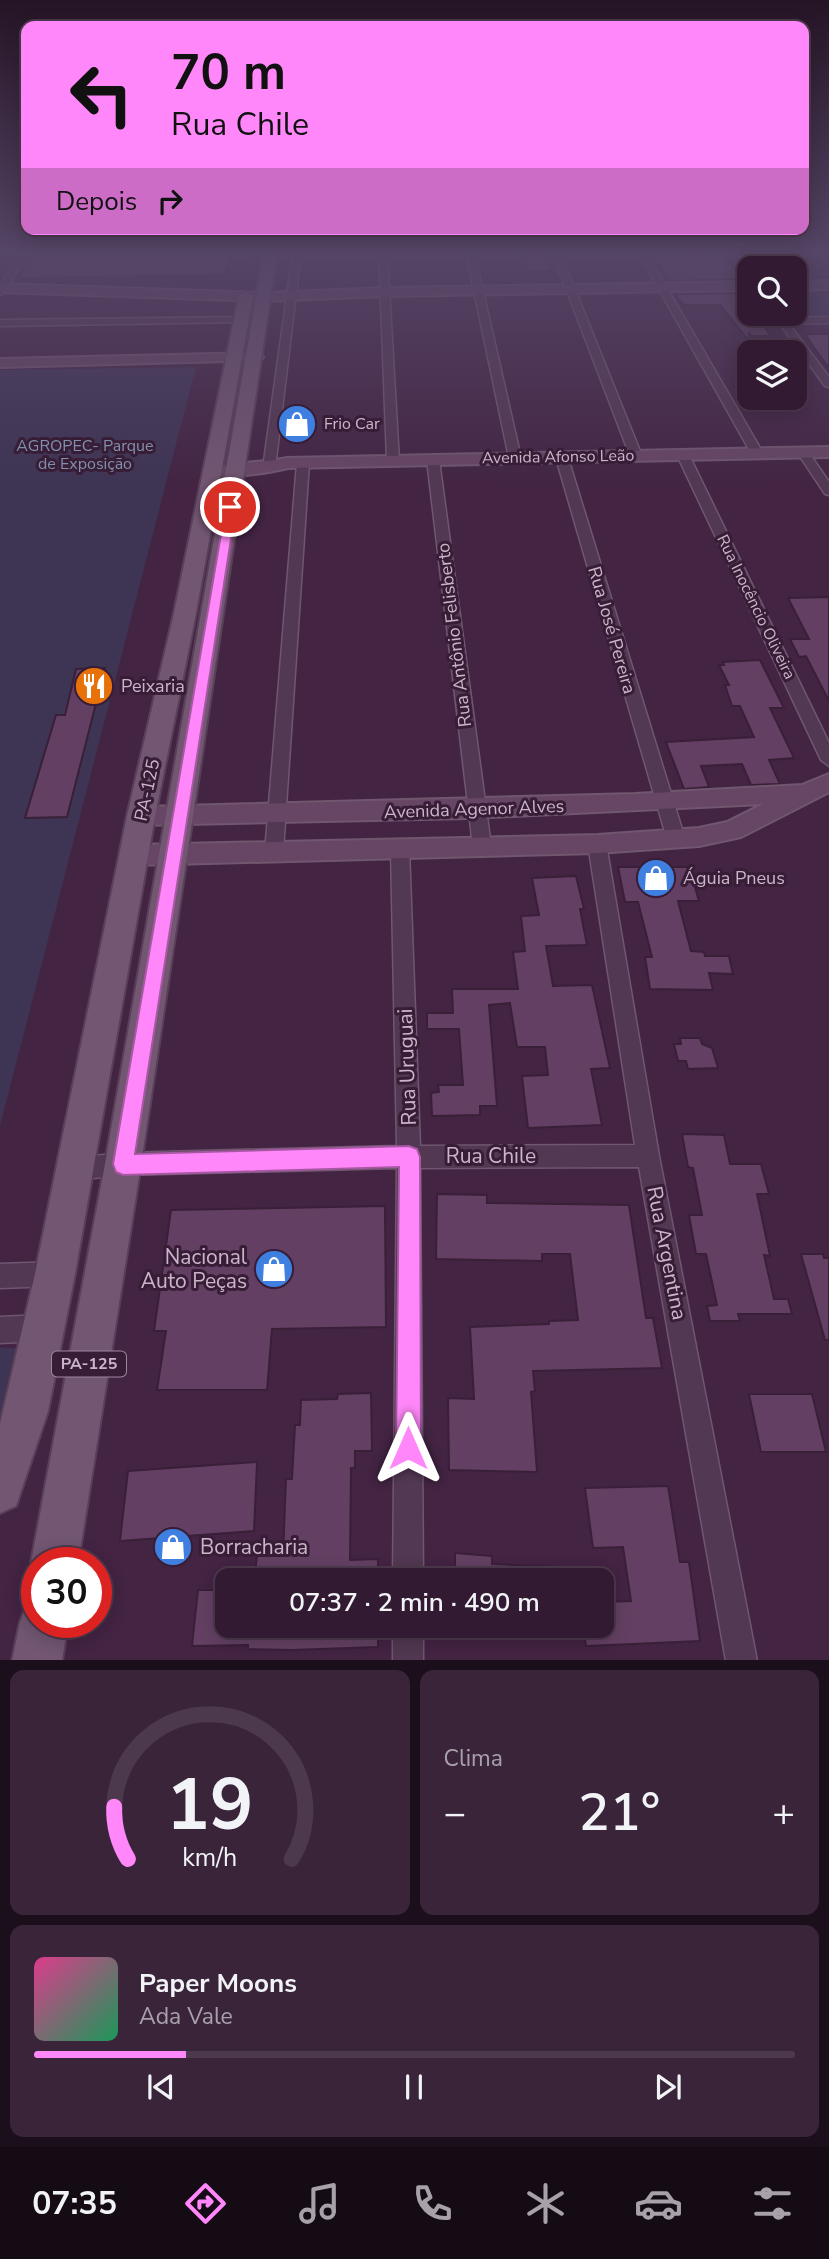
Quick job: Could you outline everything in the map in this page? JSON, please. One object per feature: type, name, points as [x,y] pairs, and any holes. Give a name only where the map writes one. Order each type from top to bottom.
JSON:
[{"type":"main road","name":"PA-125","points":[[0,1490],[26,1411],[41,1328],[55,1274],[141,816],[201,526],[225,465],[249,329]]},
{"type":"main road","name":"PA-125","points":[[57,1547],[214,612],[227,526],[225,465]]},
{"type":"main road","points":[[201,526],[227,526]]},
{"type":"main road","points":[[185,613],[214,612]]},
{"type":"main road","points":[[37,1660],[41,1638]]},
{"type":"street","points":[[270,463],[288,329]]},
{"type":"street","points":[[387,329],[393,461]]},
{"type":"street","points":[[487,329],[515,458]]},
{"type":"street","points":[[586,329],[636,456]]},
{"type":"street","points":[[686,329],[757,453]]},
{"type":"street","points":[[788,329],[829,384]]},
{"type":"street","points":[[0,363],[244,361]]},
{"type":"street","points":[[0,368],[244,361]]},
{"type":"street","points":[[803,452],[829,491]]},
{"type":"street","name":"Avenida Afonso Leão","points":[[225,465],[829,452]]},
{"type":"street","name":"Rua Inocêncio Oliveira","points":[[683,455],[829,760]]},
{"type":"street","name":"Rua José Pereira","points":[[562,458],[676,839]]},
{"type":"street","name":"Rua Antônio Felisberto","points":[[433,460],[475,809],[482,846]]},
{"type":"street","points":[[274,852],[295,463]]},
{"type":"street","points":[[134,855],[597,844],[717,835],[818,787]]},
{"type":"street","name":"Avenida Agenor Alves","points":[[141,816],[276,815],[663,802],[818,787]]},
{"type":"street","name":"Rua Argentina","points":[[597,844],[649,1156],[742,1660]]},
{"type":"street","name":"Rua Uruguai","points":[[400,848],[409,1157],[408,1568]]},
{"type":"street","name":"Rua Chile","points":[[74,1168],[123,1164],[409,1157],[649,1156]]},
{"type":"street","points":[[0,1276],[55,1274]]},
{"type":"street","points":[[0,1330],[41,1328]]},
{"type":"street","points":[[408,1638],[408,1660]]},
{"type":"green space","name":"AGROPEC- Parque de Exposição","points":[[196,367],[0,1126],[0,370]]},
{"type":"green space","points":[[0,1347],[22,1349],[0,1462]]},
{"type":"building","points":[[740,329],[766,329],[771,336],[751,336],[749,332],[748,340]]},
{"type":"building","points":[[805,334],[829,334],[829,368],[815,349]]},
{"type":"building","points":[[829,597],[829,701],[806,656],[799,657],[790,639],[809,639],[788,598]]},
{"type":"building","points":[[760,660],[784,708],[770,708],[794,758],[769,760],[780,784],[751,785],[742,764],[701,766],[709,787],[684,789],[666,742],[754,737],[740,706],[732,706],[725,685],[729,685],[719,665],[724,665],[723,662]]},
{"type":"building","points":[[105,668],[67,817],[25,818],[56,715],[65,715],[76,669]]},
{"type":"building","points":[[618,867],[689,867],[699,901],[678,901],[691,951],[704,952],[705,956],[729,956],[733,974],[709,973],[713,990],[650,989],[645,957],[652,957],[638,902],[625,902]]},
{"type":"building","points":[[576,876],[584,909],[580,909],[587,945],[546,946],[553,986],[592,985],[610,1068],[591,1069],[602,1125],[528,1128],[522,1076],[548,1075],[545,1047],[517,1047],[510,1003],[489,1005],[497,1106],[480,1106],[480,1115],[432,1116],[431,1093],[439,1092],[438,1085],[463,1085],[459,1029],[427,1029],[427,1013],[453,1013],[452,989],[518,989],[513,952],[525,951],[521,916],[539,915],[532,878]]},
{"type":"building","points":[[680,1038],[700,1038],[702,1044],[712,1048],[718,1068],[688,1069],[686,1061],[678,1061],[674,1044],[681,1044]]},
{"type":"building","points":[[682,1134],[724,1135],[730,1164],[761,1164],[769,1194],[757,1194],[770,1256],[764,1255],[774,1299],[788,1299],[792,1314],[738,1314],[740,1321],[710,1321],[707,1306],[717,1305],[706,1254],[696,1254],[689,1215],[702,1215],[693,1168],[688,1167]]},
{"type":"building","points":[[437,1194],[487,1195],[487,1203],[629,1205],[646,1318],[653,1318],[662,1368],[533,1371],[535,1391],[531,1392],[537,1472],[449,1470],[448,1398],[474,1399],[470,1327],[549,1324],[549,1321],[578,1320],[570,1254],[542,1254],[542,1261],[436,1259]]},
{"type":"building","name":"Nacional Auto Peças","points":[[385,1206],[386,1327],[272,1329],[267,1390],[157,1390],[166,1331],[154,1331],[171,1210]]},
{"type":"building","points":[[801,1254],[823,1254],[824,1258],[829,1258],[829,1340],[825,1340]]},
{"type":"building","points":[[371,1393],[372,1451],[355,1451],[355,1468],[351,1468],[350,1560],[378,1559],[378,1568],[256,1568],[257,1556],[283,1556],[286,1479],[292,1479],[295,1425],[300,1425],[301,1400],[337,1399],[338,1394]]},
{"type":"building","points":[[749,1394],[812,1394],[826,1452],[761,1452]]},
{"type":"building","points":[[257,1462],[254,1531],[120,1541],[128,1471]]},
{"type":"building","points":[[668,1486],[680,1562],[689,1562],[700,1641],[586,1646],[585,1638],[614,1638],[614,1602],[631,1601],[623,1547],[593,1548],[585,1488]]},
{"type":"building","points":[[455,1553],[492,1556],[492,1564],[582,1568],[455,1568]]},
{"type":"building","points":[[198,1590],[215,1590],[215,1638],[378,1638],[378,1647],[291,1650],[248,1649],[248,1645],[192,1646]]},
{"type":"place","name":"Frio Car","points":[[297,424]]},
{"type":"place","name":"Peixaria","points":[[94,686]]},
{"type":"place","name":"Águia Pneus","points":[[656,878]]},
{"type":"place","name":"Nacional Auto Peças","points":[[274,1269]]},
{"type":"place","name":"Borracharia","points":[[173,1547]]},
{"type":"route","points":[[230,507],[123,1164],[409,1157],[408,1448]]}]
